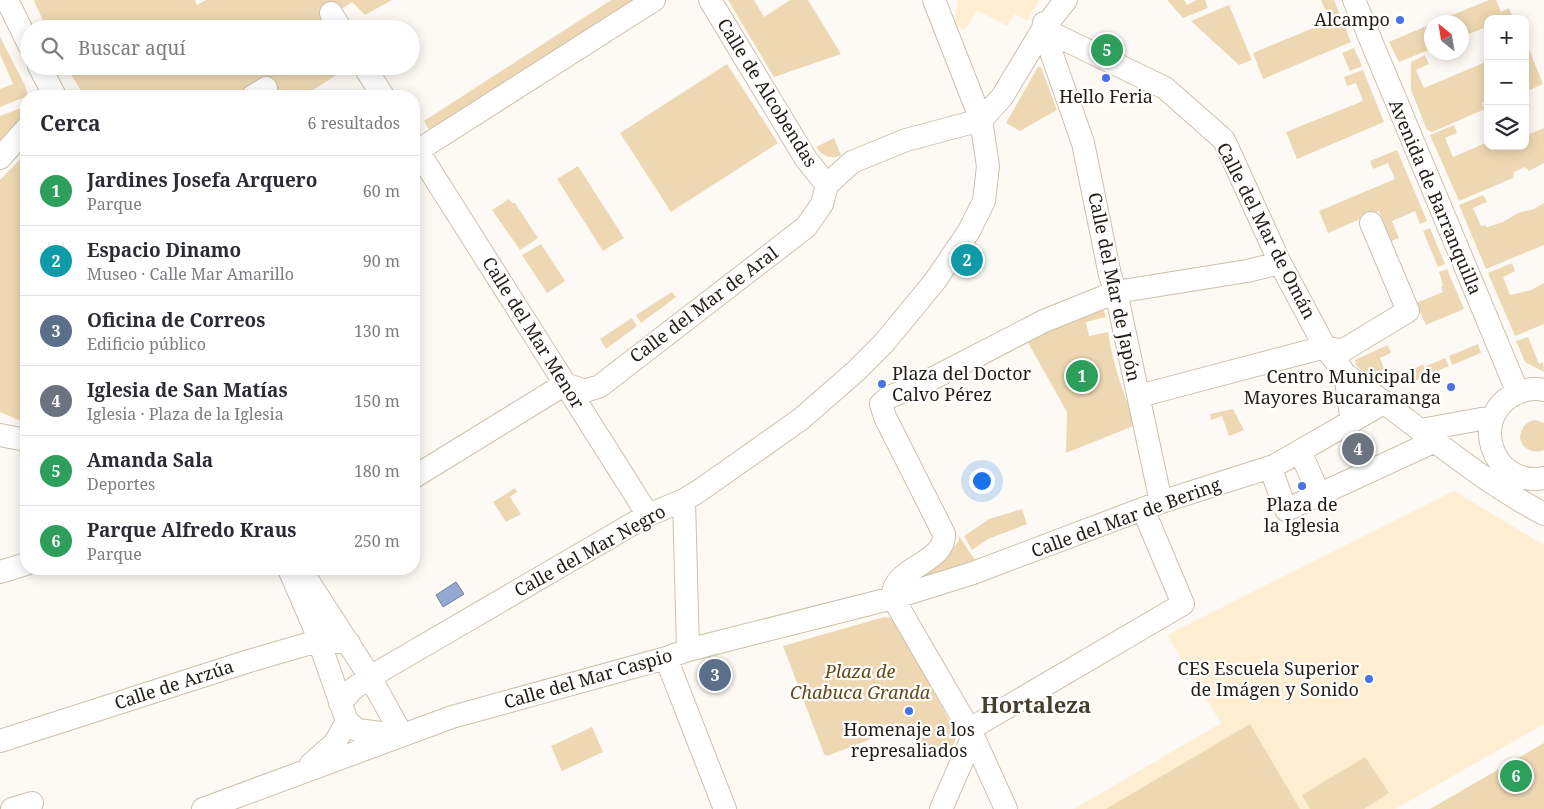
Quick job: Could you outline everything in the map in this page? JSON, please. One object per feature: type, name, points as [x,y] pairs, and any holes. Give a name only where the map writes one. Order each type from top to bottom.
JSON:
[{"type":"street","points":[[7,0],[20,27]]},
{"type":"street","name":"Calle del Mar Menor","points":[[420,147],[654,0]]},
{"type":"street","name":"Calle de Alcobendas","points":[[710,0],[806,159],[827,185]]},
{"type":"street","name":"Calle del Mar Negro","points":[[343,712],[353,689],[370,677],[648,515],[684,500],[801,419],[884,343],[935,281],[969,231],[984,201],[988,166],[980,120],[934,0]]},
{"type":"street","points":[[1043,29],[1047,0]]},
{"type":"street","points":[[980,120],[1002,97],[1043,29],[1066,0]]},
{"type":"street","name":"Avenida de Barranquilla","points":[[1354,0],[1518,393]]},
{"type":"street","name":"Calle del Mar de Omán","points":[[1043,29],[1165,88],[1224,140],[1280,263],[1325,347],[1345,374],[1469,466],[1538,511]]},
{"type":"street","name":"Calle del Mar de Japón","points":[[971,732],[1183,604],[1152,506],[1138,396],[1116,292],[1110,275],[1083,143],[1043,29]]},
{"type":"street","points":[[1060,74],[1083,48]]},
{"type":"street","points":[[44,75],[52,90]]},
{"type":"street","points":[[370,75],[379,90]]},
{"type":"street","name":"Calle del Mar de Aral","points":[[565,384],[585,391],[600,386],[806,227],[822,204],[827,185],[852,162],[906,140],[980,120]]},
{"type":"street","points":[[0,158],[20,136]]},
{"type":"street","name":"Calle del Mar Menor","points":[[420,158],[648,515]]},
{"type":"street","points":[[1138,396],[1325,347],[1342,351],[1408,311],[1371,223]]},
{"type":"street","points":[[1006,809],[971,732],[893,598],[892,590],[895,585],[901,578],[936,553],[943,543],[944,534],[885,417],[881,404],[889,397],[922,384],[1044,321],[1116,292],[1280,263]]},
{"type":"street","name":"Calle del Mar de Omán","points":[[1345,374],[1352,422]]},
{"type":"street","points":[[420,473],[565,384]]},
{"type":"street","points":[[1538,511],[1511,473],[1498,460],[1491,447],[1489,432],[1492,417],[1499,406],[1508,398],[1525,390],[1538,388],[1544,390]]},
{"type":"street","name":"Calle del Mar de Bering","points":[[893,598],[973,573],[1152,506],[1274,466],[1385,402]]},
{"type":"street","points":[[1272,472],[1286,510],[1326,491],[1428,435],[1492,417]]},
{"type":"street","points":[[0,435],[20,439]]},
{"type":"street","points":[[1303,458],[1326,491]]},
{"type":"street","points":[[1469,466],[1511,473],[1528,479],[1544,478]]},
{"type":"street","points":[[684,500],[688,650]]},
{"type":"street","points":[[0,572],[20,566]]},
{"type":"street","points":[[292,575],[343,712]]},
{"type":"street","points":[[298,575],[308,581],[349,643],[402,736]]},
{"type":"street","name":"Calle del Mar Caspio","points":[[203,809],[452,717],[666,658],[688,650],[893,598]]},
{"type":"street","name":"Calle de Arzúa","points":[[0,741],[318,641],[329,640],[349,643]]},
{"type":"street","points":[[666,658],[725,809]]},
{"type":"street","name":"Calle del Mar Caspio","points":[[343,712],[357,730],[402,736]]},
{"type":"street","name":"Calle del Mar Caspio","points":[[303,771],[335,743],[343,712]]},
{"type":"street","points":[[941,809],[971,732]]},
{"type":"street","points":[[954,777],[969,769],[988,768]]},
{"type":"shaded area","points":[[958,0],[1039,0],[1027,21],[1015,14],[1007,26],[977,10],[963,30],[954,23]]},
{"type":"shaded area","name":"CES Escuela Superior de Imágen y Sonido","points":[[1454,491],[1544,545],[1544,724],[1395,809],[1074,809],[1221,723],[1167,635]]},
{"type":"green space","points":[[195,0],[197,5],[206,0],[392,0],[365,15],[352,2],[325,20],[43,20],[34,1]]},
{"type":"green space","points":[[611,0],[633,0],[431,130],[428,128],[424,121]]},
{"type":"green space","points":[[728,0],[754,0],[764,17],[790,0],[808,0],[841,54],[774,77]]},
{"type":"green space","points":[[1167,0],[1184,0],[1187,5],[1197,0],[1205,0],[1208,8],[1183,18]]},
{"type":"green space","points":[[1321,0],[1334,0],[1351,42],[1263,79],[1253,53],[1330,21]]},
{"type":"green space","points":[[1489,0],[1496,0],[1501,12],[1509,8],[1512,15],[1484,15],[1484,28],[1469,34],[1469,15],[1452,15]]},
{"type":"green space","points":[[1229,5],[1252,60],[1239,65],[1191,21]]},
{"type":"green space","points":[[1424,27],[1424,52],[1399,62],[1389,42]]},
{"type":"green space","points":[[0,37],[26,90],[20,90],[20,99],[0,107],[0,89],[13,84],[0,54]]},
{"type":"green space","points":[[1354,48],[1362,66],[1350,71],[1342,53]]},
{"type":"green space","points":[[1529,49],[1543,84],[1529,90]]},
{"type":"green space","points":[[1424,56],[1424,60],[1427,60],[1429,64],[1416,70],[1424,88],[1484,63],[1484,102],[1482,103],[1484,109],[1432,132],[1427,130],[1411,90],[1411,62]]},
{"type":"green space","points":[[727,64],[778,143],[671,212],[620,133]]},
{"type":"green space","points":[[1038,67],[1041,67],[1057,110],[1020,131],[1006,123]]},
{"type":"green space","points":[[1363,70],[1384,122],[1297,159],[1286,132],[1363,101],[1356,83],[1347,86],[1344,77]]},
{"type":"green space","points":[[71,75],[336,75],[313,90],[81,90]]},
{"type":"green space","points":[[20,108],[20,120],[0,141],[0,116]]},
{"type":"green space","points":[[1454,125],[1457,133],[1445,138],[1453,157],[1484,144],[1484,150],[1529,150],[1529,134],[1544,128],[1544,163],[1529,171],[1525,167],[1514,172],[1513,178],[1459,201],[1430,135]]},
{"type":"green space","points":[[834,138],[841,155],[827,156],[816,147]]},
{"type":"green space","points":[[1397,150],[1427,221],[1420,224],[1415,211],[1392,221],[1399,238],[1391,241],[1379,211],[1328,233],[1319,211],[1395,179],[1388,163],[1373,169],[1370,161]]},
{"type":"green space","points":[[20,159],[20,421],[0,412],[0,180]]},
{"type":"green space","points":[[578,166],[624,238],[603,251],[557,179]]},
{"type":"green space","points":[[1483,195],[1487,202],[1473,208],[1481,226],[1485,225],[1487,227],[1503,222],[1518,213],[1534,209],[1544,203],[1544,245],[1486,269],[1459,205]]},
{"type":"green space","points":[[509,199],[512,203],[515,203],[538,238],[520,250],[492,210]]},
{"type":"green space","points":[[1430,228],[1445,264],[1438,267],[1423,231]]},
{"type":"green space","points":[[541,244],[565,281],[547,293],[522,255]]},
{"type":"green space","points":[[1512,263],[1515,271],[1503,277],[1510,295],[1531,290],[1544,283],[1544,324],[1515,336],[1488,273]]},
{"type":"green space","points":[[1447,269],[1464,309],[1426,325],[1416,303],[1443,292],[1439,272]]},
{"type":"green space","points":[[672,292],[676,297],[641,323],[636,315]]},
{"type":"green space","points":[[1103,308],[1106,317],[1086,322],[1089,336],[1108,332],[1119,380],[1136,425],[1066,453],[1067,412],[1027,341],[1066,320]]},
{"type":"green space","points":[[632,318],[637,326],[606,349],[600,339]]},
{"type":"green space","points":[[1528,337],[1539,364],[1543,362],[1544,372],[1525,362],[1516,341]]},
{"type":"green space","points":[[1478,344],[1481,353],[1452,365],[1449,356]]},
{"type":"green space","points":[[1388,345],[1391,353],[1380,358],[1387,376],[1392,375],[1393,377],[1409,372],[1423,364],[1424,367],[1445,358],[1449,366],[1408,384],[1404,376],[1378,387],[1356,365],[1355,360]]},
{"type":"green space","points":[[1233,409],[1244,430],[1229,436],[1222,416],[1211,420],[1210,414]]},
{"type":"green space","points":[[1536,420],[1544,423],[1544,450],[1536,452],[1523,446],[1520,438],[1525,425]]},
{"type":"green space","points":[[515,488],[517,492],[510,497],[521,514],[506,522],[493,502]]},
{"type":"green space","points":[[1022,509],[1027,524],[988,539],[972,550],[964,536],[989,519]]},
{"type":"green space","points":[[959,536],[977,563],[924,577],[922,574],[950,553],[959,540]]},
{"type":"green space","name":"Plaza de Chabuca Granda","points":[[884,617],[894,618],[957,735],[949,755],[895,730],[827,756],[824,754],[783,646]]},
{"type":"green space","points":[[1250,724],[1300,809],[1106,809]]},
{"type":"green space","points":[[592,727],[603,752],[562,771],[551,746]]},
{"type":"green space","points":[[1544,743],[1544,809],[1430,809]]},
{"type":"green space","points":[[1365,757],[1389,793],[1364,809],[1310,809],[1302,795]]},
{"type":"water","points":[[456,582],[464,594],[443,607],[436,595]]},
{"type":"place","name":"Alcampo","points":[[1400,20]]},
{"type":"place","name":"Amanda Sala","points":[[1107,50]]},
{"type":"place","name":"Hello Feria","points":[[1106,78]]},
{"type":"place","name":"Espacio Dinamo","points":[[967,260]]},
{"type":"place","name":"Jardines Josefa Arquero","points":[[1082,376]]},
{"type":"place","name":"Plaza del Doctor Calvo Pérez","points":[[882,384]]},
{"type":"place","name":"Centro Municipal de Mayores Bucaramanga","points":[[1451,387]]},
{"type":"place","name":"Iglesia de San Matías","points":[[1358,449]]},
{"type":"place","name":"Plaza de la Iglesia","points":[[1302,486]]},
{"type":"place","name":"Oficina de Correos","points":[[715,675]]},
{"type":"place","name":"CES Escuela Superior de Imágen y Sonido","points":[[1369,679]]},
{"type":"place","name":"Homenaje a los represaliados","points":[[909,711]]},
{"type":"place","name":"Parque Alfredo Kraus","points":[[1516,776]]},
{"type":"district","name":"Hortaleza","points":[[1036,705]]}]
